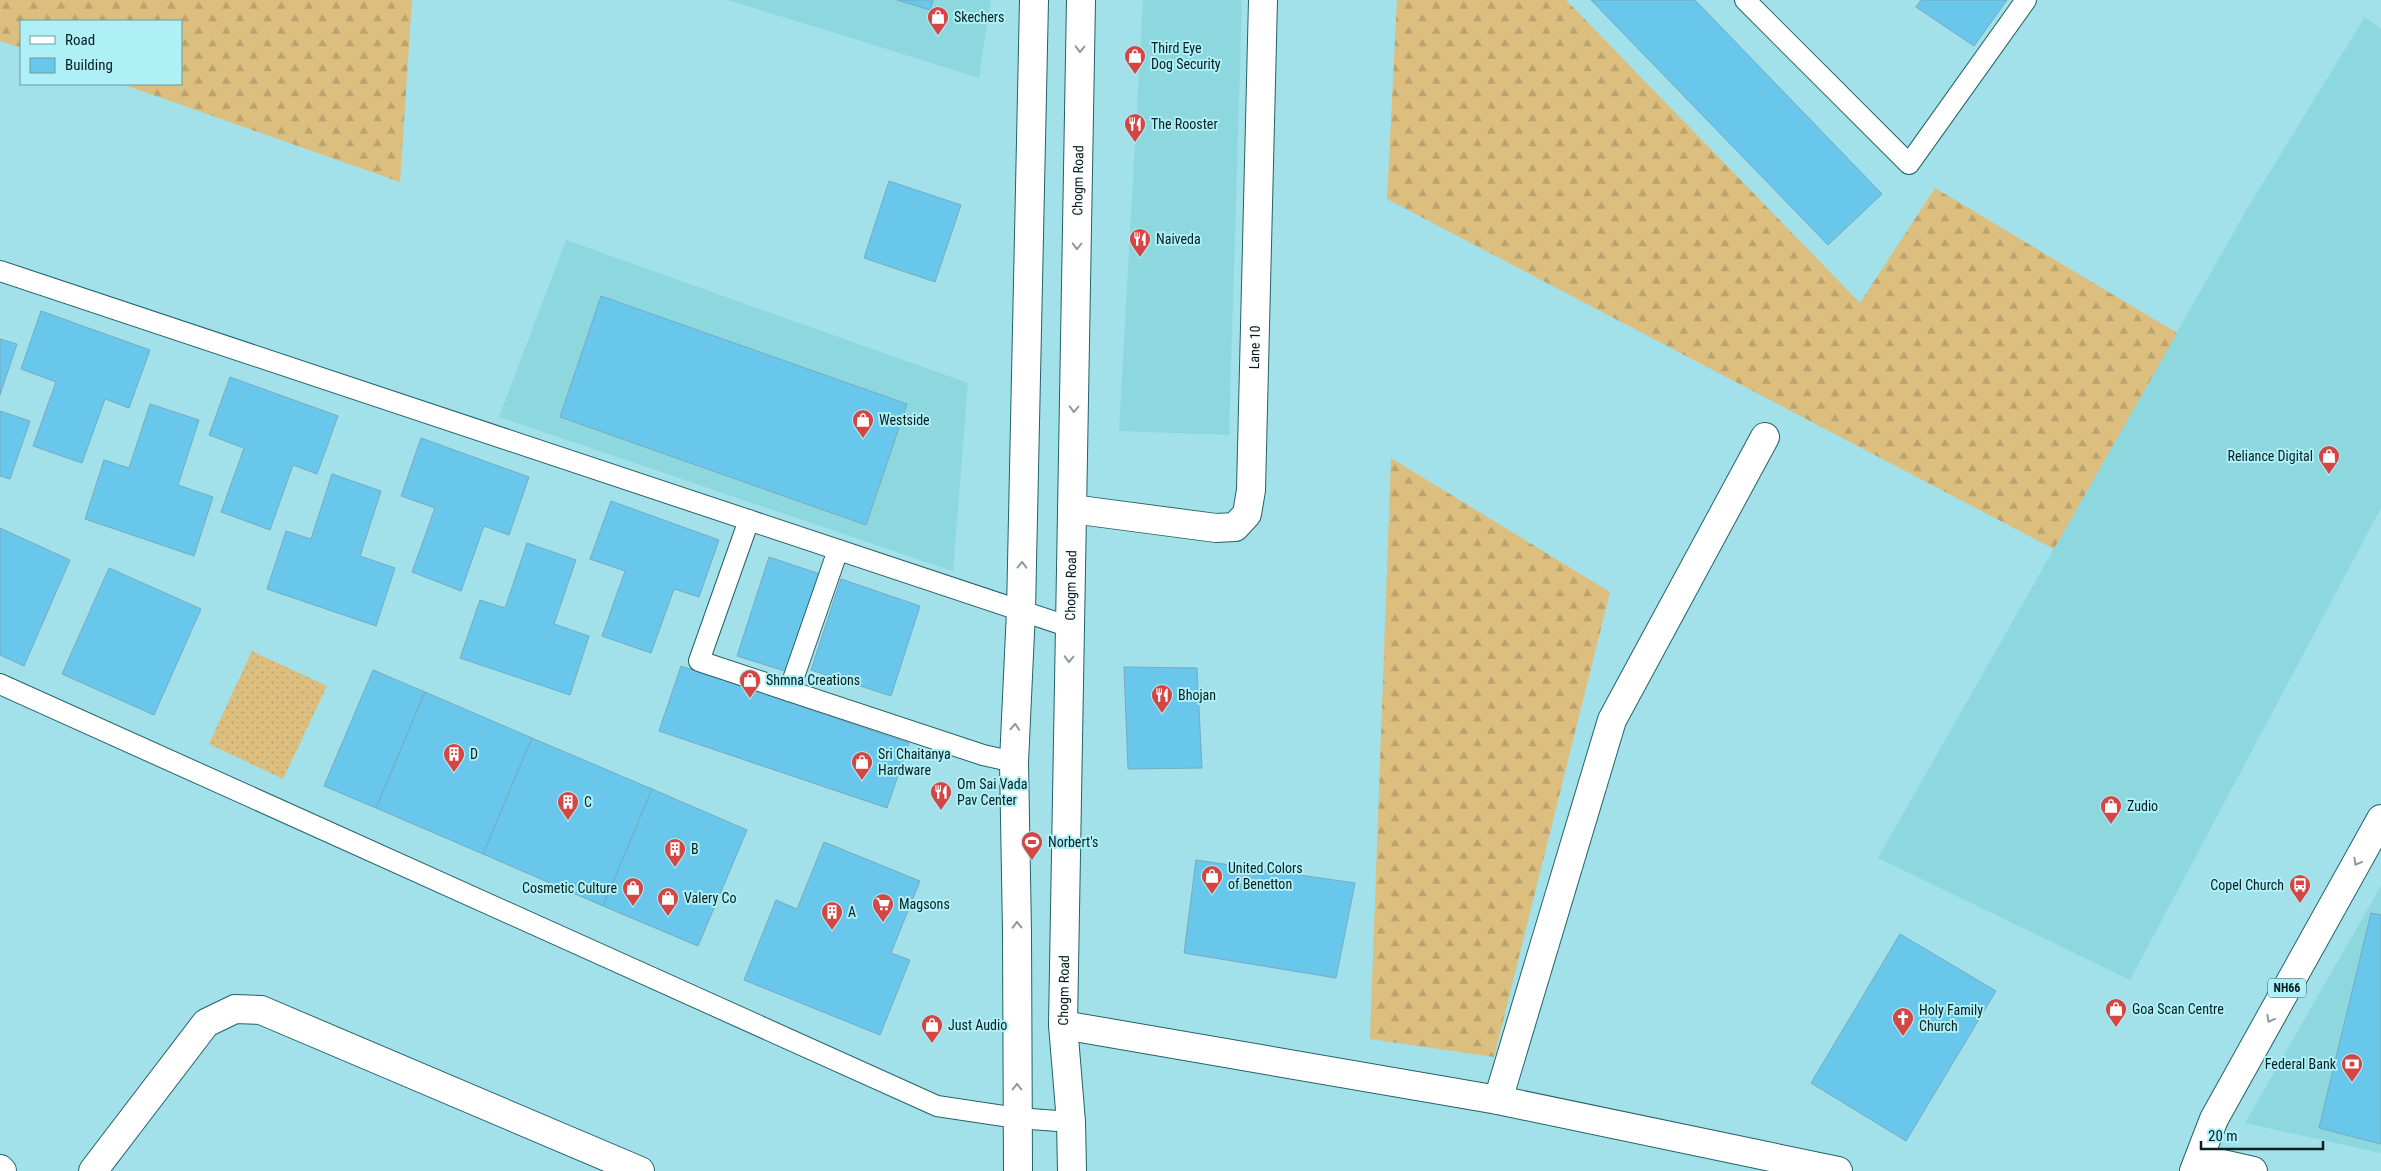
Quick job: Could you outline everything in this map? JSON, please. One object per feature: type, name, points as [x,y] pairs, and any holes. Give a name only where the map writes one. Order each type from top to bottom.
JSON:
[{"type":"main road","points":[[1018,1171],[1016,1118],[1018,932],[1014,762],[1021,611],[1034,0]]},
{"type":"main road","name":"Chogm Road","points":[[1072,1171],[1071,1122],[1063,1026],[1081,0]]},
{"type":"main road","name":"Lane 10","points":[[1072,509],[1216,528],[1235,527],[1247,514],[1253,440],[1262,0]]},
{"type":"main road","points":[[1498,1100],[1612,720],[1765,437]]},
{"type":"main road","name":"NH66","points":[[2197,1165],[2214,1119],[2381,819]]},
{"type":"main road","points":[[93,1171],[206,1023],[235,1009],[261,1010],[640,1171]]},
{"type":"main road","points":[[1063,1026],[1498,1100],[1838,1171]]},
{"type":"main road","points":[[2197,1165],[2253,1171]]},
{"type":"lane","points":[[1745,0],[1909,164],[2026,0]]},
{"type":"lane","points":[[0,271],[1070,627]]},
{"type":"lane","points":[[749,520],[700,661],[983,755],[1014,762]]},
{"type":"lane","points":[[789,691],[838,550]]},
{"type":"lane","points":[[0,684],[937,1106],[1016,1118],[1071,1122]]},
{"type":"shaded area","points":[[727,0],[991,0],[979,78]]},
{"type":"shaded area","points":[[1143,0],[1242,0],[1229,435],[1119,431]]},
{"type":"shaded area","points":[[2365,17],[2381,29],[2381,508],[2130,980],[1878,858],[2247,209]]},
{"type":"shaded area","points":[[566,240],[968,383],[953,571],[499,417]]},
{"type":"shaded area","points":[[2381,886],[2381,1153],[2245,1123]]},
{"type":"green space","points":[[0,0],[412,0],[400,182],[125,85],[182,85],[182,20],[20,20],[20,48],[0,41]]},
{"type":"green space","points":[[1397,0],[1566,0],[1860,303],[1935,188],[2177,333],[2054,549],[1387,199]]},
{"type":"green space","points":[[1391,458],[1610,592],[1494,1057],[1370,1039]]},
{"type":"green space","points":[[252,651],[327,686],[283,779],[209,744]]},
{"type":"building","points":[[897,0],[933,0],[930,10]]},
{"type":"building","points":[[1591,0],[1695,0],[1882,194],[1828,245]]},
{"type":"building","points":[[1921,0],[2007,0],[1974,46],[1916,7]]},
{"type":"building","points":[[889,181],[961,205],[935,282],[864,258]]},
{"type":"building","points":[[601,296],[907,404],[866,525],[560,417]]},
{"type":"building","points":[[41,311],[150,350],[129,408],[105,399],[82,463],[33,446],[56,382],[21,369]]},
{"type":"building","points":[[0,339],[17,344],[0,395]]},
{"type":"building","points":[[230,377],[338,416],[317,474],[293,465],[270,530],[221,512],[244,448],[209,435]]},
{"type":"building","points":[[150,404],[199,420],[178,485],[213,497],[194,556],[85,519],[104,460],[129,468]]},
{"type":"building","points":[[0,411],[30,421],[10,479],[0,476]]},
{"type":"building","points":[[421,438],[529,477],[509,535],[484,526],[461,591],[412,572],[435,508],[401,496]]},
{"type":"building","points":[[332,474],[381,491],[360,556],[395,568],[376,626],[267,589],[286,531],[311,539]]},
{"type":"building","points":[[611,501],[719,540],[699,597],[674,589],[651,653],[602,636],[625,571],[590,559]]},
{"type":"building","points":[[0,528],[70,560],[24,666],[0,655]]},
{"type":"building","points":[[527,543],[576,560],[554,624],[589,636],[570,695],[460,658],[480,600],[505,608]]},
{"type":"building","points":[[769,557],[820,574],[788,672],[737,656]]},
{"type":"building","points":[[109,568],[201,609],[154,715],[62,674]]},
{"type":"building","points":[[841,579],[920,606],[891,696],[811,670]]},
{"type":"building","points":[[681,666],[909,743],[887,808],[659,731]]},
{"type":"building","points":[[1124,667],[1197,668],[1202,768],[1128,769]]},
{"type":"building","points":[[373,670],[425,692],[376,808],[324,786]]},
{"type":"building","name":"D","points":[[425,692],[532,738],[483,854],[376,808]]},
{"type":"building","name":"C","points":[[532,738],[652,789],[603,906],[483,854]]},
{"type":"building","name":"B","points":[[652,789],[747,830],[698,946],[603,906]]},
{"type":"building","name":"A","points":[[824,842],[920,881],[891,953],[910,960],[880,1035],[744,980],[776,900],[797,909]]},
{"type":"building","points":[[1196,860],[1355,883],[1336,978],[1184,953]]},
{"type":"building","points":[[2371,913],[2381,915],[2381,1144],[2319,1128]]},
{"type":"building","name":"Holy Family Church","points":[[1900,934],[1996,991],[1906,1141],[1811,1083]]},
{"type":"place","name":"Skechers","points":[[938,36]]},
{"type":"place","name":"Third Eye Dog Security","points":[[1135,75]]},
{"type":"place","name":"The Rooster","points":[[1135,143]]},
{"type":"place","name":"Naiveda","points":[[1140,258]]},
{"type":"place","name":"Westside","points":[[863,439]]},
{"type":"place","name":"Reliance Digital","points":[[2329,475]]},
{"type":"place","name":"Shmna Creations","points":[[750,699]]},
{"type":"place","name":"Bhojan","points":[[1162,714]]},
{"type":"place","name":"D","points":[[454,773]]},
{"type":"place","name":"Sri Chaitanya Hardware","points":[[862,781]]},
{"type":"place","name":"Om Sai Vada Pav Center","points":[[941,811]]},
{"type":"place","name":"C","points":[[568,821]]},
{"type":"place","name":"Zudio","points":[[2111,825]]},
{"type":"place","name":"Norbert's","points":[[1032,861]]},
{"type":"place","name":"B","points":[[675,868]]},
{"type":"place","name":"United Colors of Benetton","points":[[1212,895]]},
{"type":"place","name":"Copel Church","points":[[2300,904]]},
{"type":"place","name":"Cosmetic Culture","points":[[633,907]]},
{"type":"place","name":"Valery Co","points":[[668,917]]},
{"type":"place","name":"Magsons","points":[[883,923]]},
{"type":"place","name":"A","points":[[832,931]]},
{"type":"place","name":"Goa Scan Centre","points":[[2116,1028]]},
{"type":"place","name":"Holy Family Church","points":[[1903,1037]]},
{"type":"place","name":"Just Audio","points":[[932,1044]]},
{"type":"place","name":"Federal Bank","points":[[2352,1083]]}]
